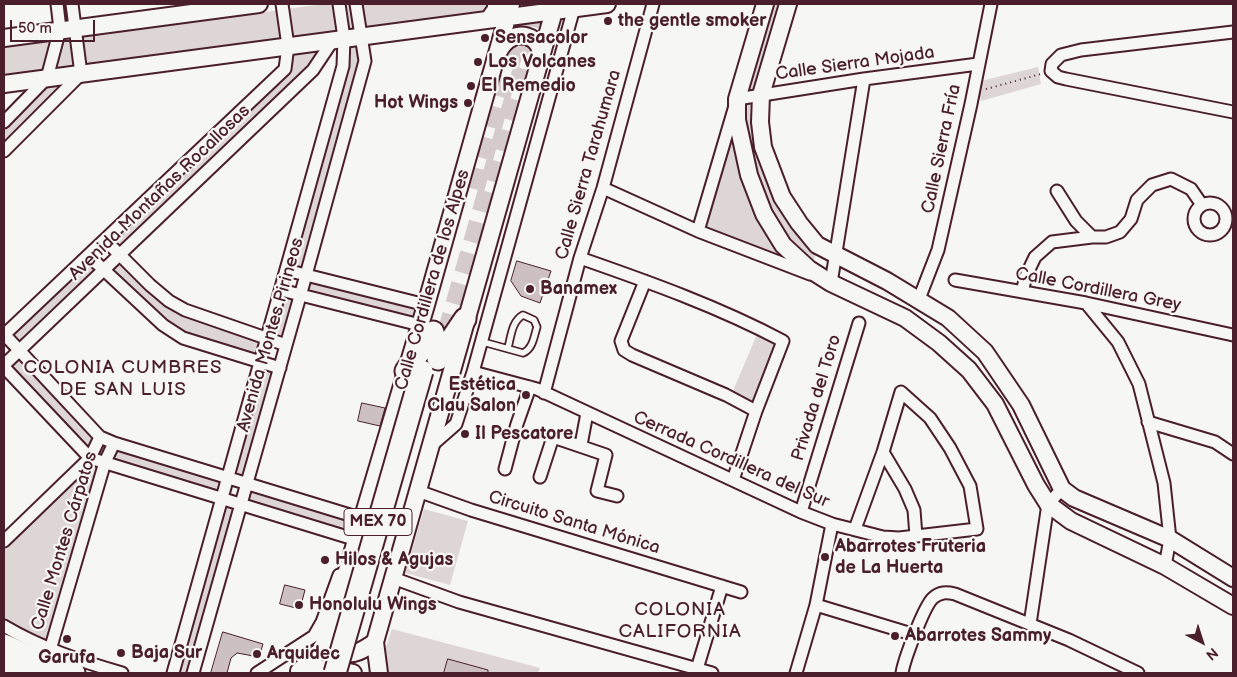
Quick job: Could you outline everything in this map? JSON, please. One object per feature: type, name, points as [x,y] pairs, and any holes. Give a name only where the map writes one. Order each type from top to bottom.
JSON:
[{"type":"highway","points":[[425,369],[465,318]]},
{"type":"highway","name":"Calle Cordillera de los Alpes","points":[[349,673],[433,331]]},
{"type":"highway","name":"Calle Cordillera de los Alpes","points":[[335,673],[425,369]]},
{"type":"highway","points":[[4,645],[28,664]]},
{"type":"highway","points":[[4,654],[48,673]]},
{"type":"highway","points":[[4,662],[55,668],[64,660]]},
{"type":"main road","points":[[4,38],[259,4]]},
{"type":"main road","points":[[489,19],[496,8],[496,4]]},
{"type":"main road","points":[[4,84],[489,19],[510,10],[555,7],[572,15],[603,4]]},
{"type":"main road","points":[[765,4],[737,99],[737,120],[749,175],[764,214],[783,245],[809,269],[831,283],[905,318],[939,343],[969,370],[995,404],[1036,485],[1048,504],[1071,521],[1165,566],[1233,606]]},
{"type":"main road","points":[[788,4],[761,95],[760,122],[763,147],[782,197],[799,223],[817,245],[886,281],[948,318],[985,352],[1021,405],[1062,489],[1074,498],[1170,540],[1233,578]]},
{"type":"main road","points":[[379,673],[375,642],[465,318],[555,7]]},
{"type":"main road","name":"Calle Cordillera de los Alpes","points":[[433,331],[426,305],[510,10]]},
{"type":"main road","points":[[497,54],[503,42],[509,38],[521,35],[535,41],[540,50],[540,60]]},
{"type":"main road","name":"Calle Cordillera de los Alpes","points":[[297,672],[320,651],[328,638],[363,519],[425,369]]},
{"type":"main road","points":[[328,638],[336,647],[350,653],[360,652],[375,642]]},
{"type":"main road","points":[[297,672],[318,668],[337,669],[353,673]]},
{"type":"street","points":[[4,150],[81,74],[68,28],[57,4]]},
{"type":"street","points":[[4,122],[47,78],[68,28],[72,4]]},
{"type":"street","name":"Avenida Montañas Rocallosas","points":[[4,335],[285,69],[288,46],[282,4]]},
{"type":"street","name":"Avenida Montes Pirineos","points":[[173,673],[343,66],[338,39],[339,4]]},
{"type":"street","name":"Avenida Montes Pirineos","points":[[193,673],[365,61],[356,4]]},
{"type":"street","name":"Calle Sierra Tarahumara","points":[[544,393],[580,258],[603,188],[652,4]]},
{"type":"street","name":"Calle Sierra Fría","points":[[919,300],[938,250],[991,4]]},
{"type":"street","points":[[430,446],[456,424],[483,342],[572,15]]},
{"type":"street","points":[[1233,32],[1068,53],[1055,59],[1051,71],[1058,77],[1066,80],[1233,112]]},
{"type":"street","name":"Avenida Montañas Rocallosas","points":[[4,366],[313,70],[338,39]]},
{"type":"street","name":"Calle Sierra Mojada","points":[[737,99],[864,79],[978,64]]},
{"type":"street","points":[[603,188],[698,230],[831,283],[864,79]]},
{"type":"street","points":[[698,230],[737,99]]},
{"type":"street","points":[[1022,292],[1034,257],[1052,242],[1092,236],[1106,237],[1120,232],[1131,219],[1137,200],[1152,185],[1171,179],[1191,189],[1202,204]]},
{"type":"street","points":[[1057,191],[1076,221],[1092,236]]},
{"type":"street","points":[[105,240],[150,285],[177,306],[286,345]]},
{"type":"street","points":[[89,256],[163,325],[183,338],[280,368]]},
{"type":"street","points":[[580,258],[645,281],[753,325],[783,341],[733,480]]},
{"type":"street","points":[[286,270],[426,305]]},
{"type":"street","name":"Calle Cordillera Grey","points":[[956,280],[1086,303],[1233,335]]},
{"type":"street","points":[[645,281],[621,341],[624,350],[726,395],[756,412]]},
{"type":"street","points":[[281,290],[433,331]]},
{"type":"street","points":[[1086,303],[1118,342],[1139,384],[1164,483],[1170,540],[1165,566]]},
{"type":"street","name":"Privada del Toro","points":[[801,512],[859,323]]},
{"type":"street","points":[[4,335],[100,437],[114,443],[363,519]]},
{"type":"street","points":[[4,366],[90,458],[240,505],[354,548]]},
{"type":"street","name":"Cerrada Cordillera del Sur","points":[[473,372],[530,387],[801,512],[832,524],[816,605],[796,673]]},
{"type":"street","points":[[505,469],[517,424],[530,387]]},
{"type":"street","points":[[832,524],[883,537],[899,538],[977,528],[970,486],[950,448],[930,418],[901,392],[854,529]]},
{"type":"street","points":[[580,445],[587,414]]},
{"type":"street","points":[[1148,422],[1215,442],[1233,444]]},
{"type":"street","points":[[540,477],[553,436],[606,455],[597,491],[617,496]]},
{"type":"street","points":[[4,541],[90,458],[100,437]]},
{"type":"street","points":[[1215,442],[1233,454]]},
{"type":"street","name":"Calle Montes Cárpatos","points":[[64,660],[105,462],[114,443]]},
{"type":"street","points":[[882,452],[905,489],[914,510],[916,536]]},
{"type":"street","points":[[1030,624],[1048,504],[1062,489]]},
{"type":"street","name":"Circuito Santa Mónica","points":[[418,491],[472,510],[741,592]]},
{"type":"street","name":"Calle Cordillera de los Alpes","points":[[257,673],[314,636],[322,622],[334,586],[354,548]]},
{"type":"street","points":[[393,578],[459,602],[712,673]]},
{"type":"street","points":[[697,669],[722,586]]},
{"type":"street","points":[[902,673],[915,635],[931,600],[939,594],[946,592],[1069,640],[1138,673]]},
{"type":"street","points":[[816,605],[915,635]]},
{"type":"street","points":[[4,626],[64,660],[122,673]]},
{"type":"lane","points":[[483,342],[523,353],[530,348],[537,327],[534,320],[523,315],[517,318],[508,348]]},
{"type":"path","points":[[973,92],[1051,71]]},
{"type":"shaded area","points":[[324,4],[490,4],[484,16],[4,81],[4,47]]},
{"type":"shaded area","points":[[770,4],[785,4],[756,129],[817,251],[809,272],[701,228]]},
{"type":"shaded area","points":[[361,36],[365,61],[306,275],[286,270],[343,66],[344,38]]},
{"type":"shaded area","points":[[333,40],[313,70],[120,256],[105,240],[285,69],[288,46]]},
{"type":"shaded area","points":[[1038,67],[1041,84],[981,101],[977,82]]},
{"type":"shaded area","points":[[81,74],[4,150],[4,122],[47,78]]},
{"type":"shaded area","points":[[89,256],[104,270],[120,256],[169,301],[267,338],[260,362],[183,338],[105,271],[19,351],[4,334]]},
{"type":"shaded area","points":[[306,275],[426,305],[420,325],[301,295],[286,345],[267,338],[281,290],[300,295]]},
{"type":"shaded area","points":[[758,332],[780,344],[754,404],[732,393]]},
{"type":"shaded area","points":[[19,351],[100,437],[91,458],[105,462],[114,443],[228,478],[260,362],[280,368],[247,484],[228,479],[222,500],[106,462],[50,650],[4,626],[4,541],[90,458],[4,367]]},
{"type":"shaded area","points":[[247,484],[363,519],[357,540],[241,505],[193,673],[173,673],[222,500],[240,505]]},
{"type":"shaded area","points":[[424,509],[468,521],[450,585],[405,573]]},
{"type":"shaded area","points":[[392,629],[540,668],[538,673],[388,673],[381,661]]},
{"type":"building","name":"Banamex","points":[[517,261],[551,271],[540,303],[521,296],[511,281]]},
{"type":"building","points":[[362,403],[385,408],[380,426],[358,421]]},
{"type":"building","points":[[285,585],[305,590],[300,609],[280,604]]},
{"type":"building","points":[[223,632],[263,644],[259,657],[237,653],[231,658],[227,673],[211,673]]},
{"type":"building","points":[[448,659],[488,670],[488,673],[444,673]]},
{"type":"tunnel","points":[[474,189],[526,4]]},
{"type":"tunnel","points":[[447,335],[542,4]]},
{"type":"place","name":"the gentle smoker","points":[[608,21]]},
{"type":"place","name":"Sensacolor","points":[[485,38]]},
{"type":"place","name":"Los Volcanes","points":[[478,62]]},
{"type":"place","name":"El Remedio","points":[[471,86]]},
{"type":"place","name":"Hot Wings","points":[[468,103]]},
{"type":"place","name":"Banamex","points":[[530,289]]},
{"type":"place","name":"Estética Clau Salon","points":[[526,395]]},
{"type":"place","name":"Il Pescatore","points":[[465,434]]},
{"type":"place","name":"Abarrotes Fruteria de La Huerta","points":[[825,557]]},
{"type":"place","name":"Hilos & Agujas","points":[[325,560]]},
{"type":"place","name":"Honolulu Wings","points":[[299,605]]},
{"type":"place","name":"Abarrotes Sammy","points":[[895,636]]},
{"type":"place","name":"Garufa","points":[[67,639]]},
{"type":"place","name":"Baja Sur","points":[[121,653]]},
{"type":"place","name":"Arquidec","points":[[257,654]]},
{"type":"district","name":"COLONIA CUMBRES DE SAN LUIS","points":[[123,379]]},
{"type":"district","name":"COLONIA CALIFORNIA","points":[[680,621]]}]
